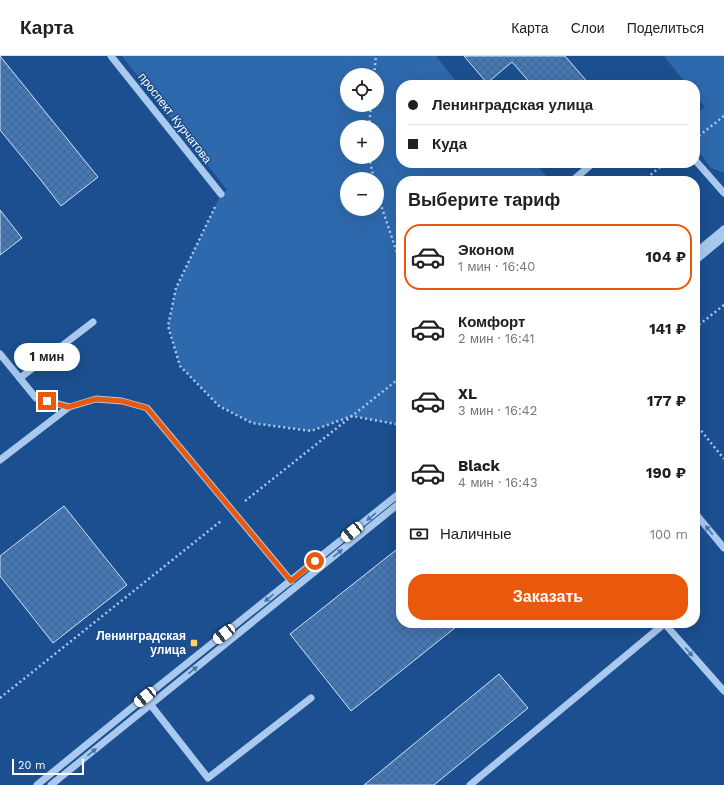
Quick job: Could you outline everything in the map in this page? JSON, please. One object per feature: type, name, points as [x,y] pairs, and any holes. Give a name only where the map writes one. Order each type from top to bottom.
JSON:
[{"type":"street","name":"проспект Курчатова","points":[[111,56],[221,194]]},
{"type":"street","points":[[700,166],[724,193]]},
{"type":"street","points":[[578,176],[588,168]]},
{"type":"street","points":[[700,249],[724,230]]},
{"type":"street","points":[[700,257],[724,237]]},
{"type":"street","points":[[20,378],[93,322]]},
{"type":"street","points":[[0,354],[36,398],[68,407]]},
{"type":"street","points":[[0,460],[68,407],[96,399],[122,401],[147,408],[291,581]]},
{"type":"street","points":[[37,785],[396,496]]},
{"type":"street","points":[[50,785],[396,506]]},
{"type":"street","points":[[700,519],[724,548]]},
{"type":"street","points":[[474,784],[658,628]]},
{"type":"street","points":[[668,628],[724,692]]},
{"type":"street","points":[[150,704],[208,778],[311,698]]},
{"type":"path","points":[[375,68],[376,56]]},
{"type":"path","points":[[700,135],[724,116]]},
{"type":"path","points":[[649,176],[659,168]]},
{"type":"path","points":[[221,194],[176,288],[168,326],[180,366],[219,406],[252,423],[311,431],[352,416],[396,424]]},
{"type":"path","points":[[384,214],[396,250]]},
{"type":"path","points":[[700,324],[724,305]]},
{"type":"path","points":[[0,698],[396,381]]},
{"type":"path","points":[[700,429],[724,460]]},
{"type":"shaded area","points":[[122,56],[436,56],[455,80],[396,80],[396,168],[539,168],[546,176],[396,176],[396,424],[352,416],[311,431],[252,423],[219,406],[180,366],[168,326],[176,288],[221,194],[227,190]]},
{"type":"shaded area","points":[[664,56],[724,56],[724,173],[711,168],[700,153],[700,111],[705,107],[700,101],[700,80],[683,80]]},
{"type":"building","points":[[0,56],[98,177],[61,206],[0,130]]},
{"type":"building","points":[[464,56],[565,56],[586,80],[528,80],[512,62],[491,80],[484,80]]},
{"type":"building","points":[[0,210],[22,238],[0,255]]},
{"type":"building","points":[[64,506],[127,585],[53,643],[0,576],[0,556]]},
{"type":"building","points":[[396,550],[396,628],[455,628],[351,711],[290,634]]},
{"type":"building","points":[[499,674],[528,708],[434,785],[364,785]]},
{"type":"place","name":"Ленинградская улица","points":[[194,643]]},
{"type":"route","points":[[47,401],[68,407],[96,399],[122,401],[147,408],[291,581],[315,561]]}]
